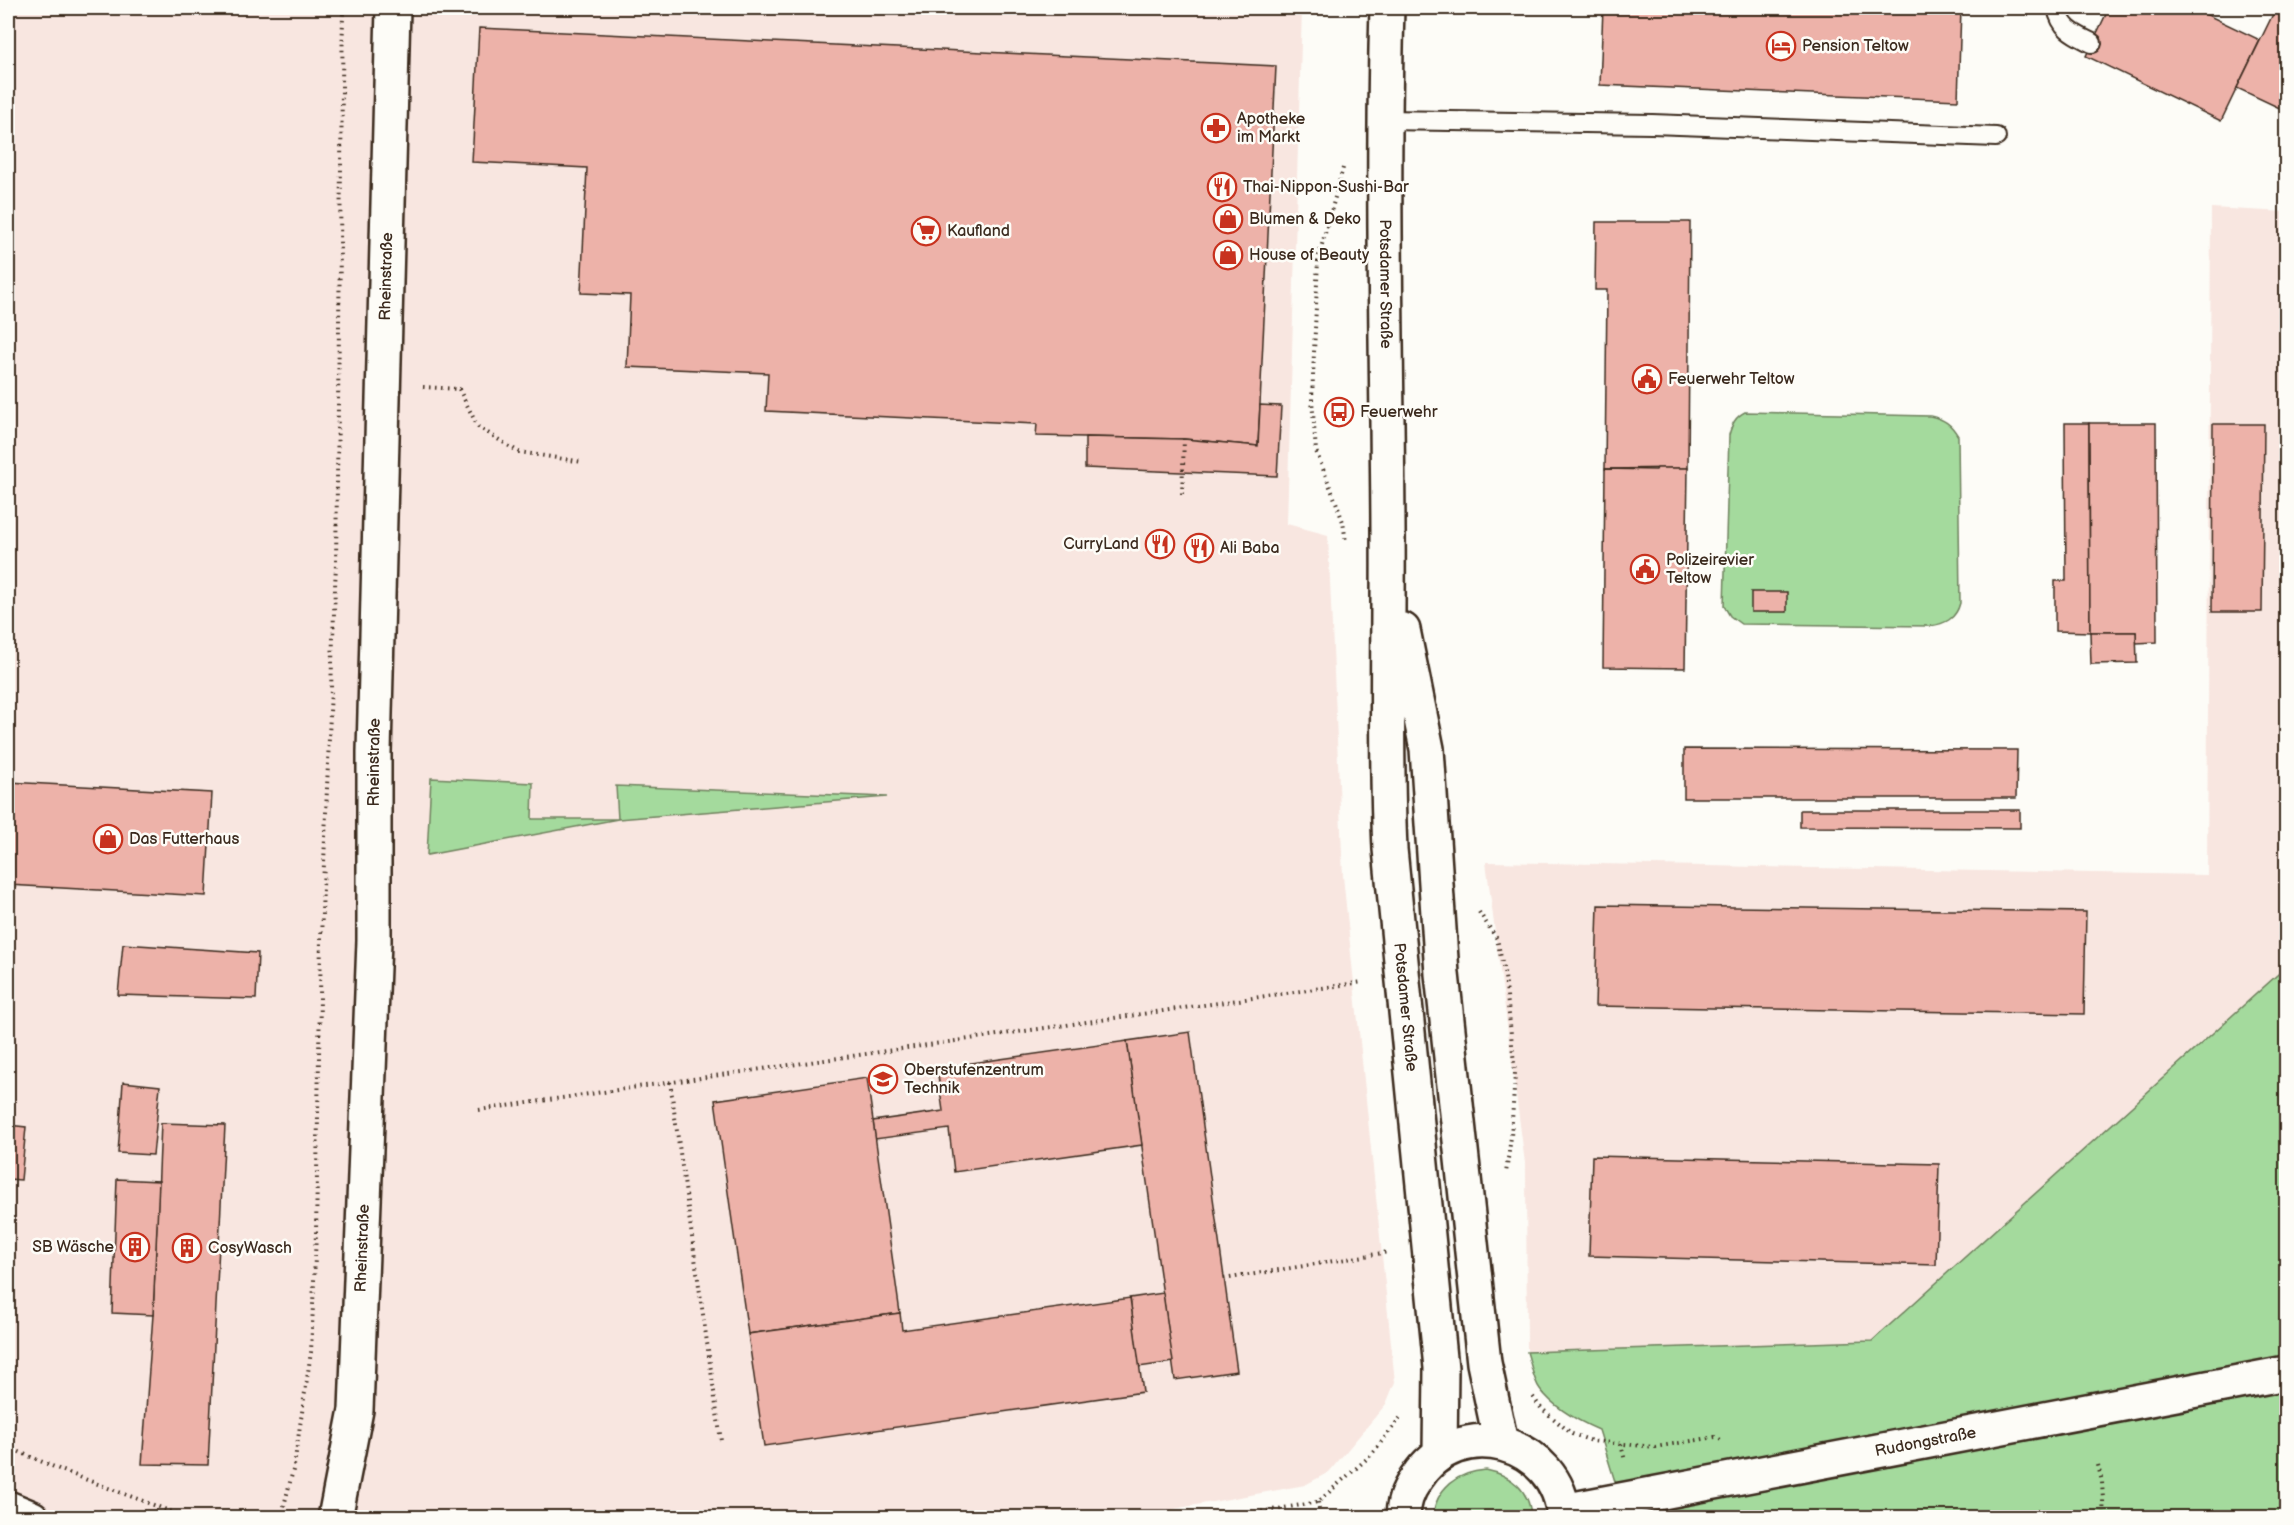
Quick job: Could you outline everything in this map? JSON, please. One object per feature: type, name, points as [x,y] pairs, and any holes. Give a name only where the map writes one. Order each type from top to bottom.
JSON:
[{"type":"street","name":"Rheinstraße","points":[[335,1518],[356,1410],[374,941],[374,752],[393,8]]},
{"type":"street","name":"Potsdamer Straße","points":[[1387,8],[1384,120],[1389,561],[1388,805],[1441,1368],[1440,1454]]},
{"type":"street","name":"Potsdamer Straße","points":[[1389,561],[1427,749],[1442,974],[1484,1363],[1501,1443]]},
{"type":"street","name":"Rudongstraße","points":[[1563,1514],[2286,1372]]},
{"type":"street","points":[[1403,1518],[1409,1489],[1422,1469],[1440,1454],[1459,1445],[1480,1441],[1501,1443],[1520,1449],[1542,1467],[1556,1486],[1563,1514]]},
{"type":"street","points":[[8,1508],[32,1518]]},
{"type":"lane","points":[[2057,8],[2060,20],[2070,32],[2092,44]]},
{"type":"lane","points":[[1384,120],[1652,124],[1996,137]]},
{"type":"path","points":[[281,1518],[294,1466],[311,1352],[313,1304],[321,938],[336,563],[343,8]]},
{"type":"path","points":[[384,384],[459,389],[478,427],[519,452],[583,462]]},
{"type":"path","points":[[1182,494],[1184,440]]},
{"type":"path","points":[[479,1110],[1403,976]]},
{"type":"path","points":[[670,1082],[721,1441]]},
{"type":"path","points":[[1224,1279],[1430,1245]]},
{"type":"path","points":[[1531,1394],[1540,1408],[1572,1434],[1592,1442],[1621,1444]]},
{"type":"path","points":[[1226,1518],[1318,1502],[1371,1455],[1394,1428],[1405,1409]]},
{"type":"path","points":[[8,1447],[188,1518]]},
{"type":"path","points":[[2098,1465],[2102,1482],[2103,1518]]},
{"type":"path","points":[[1318,1502],[1320,1518]]},
{"type":"shaded area","points":[[8,8],[1302,8],[1287,524],[1328,535],[1343,876],[1395,1382],[1386,1404],[1329,1472],[1305,1485],[1125,1518],[8,1517]]},
{"type":"shaded area","points":[[2211,208],[2286,212],[2286,967],[1872,1341],[1527,1352],[1526,1171],[1486,862],[2207,875]]},
{"type":"green space","points":[[1745,412],[1930,416],[1950,425],[1958,436],[1960,603],[1953,617],[1930,626],[1741,624],[1730,616],[1724,606],[1729,435],[1734,421]]},
{"type":"green space","points":[[431,778],[533,783],[532,819],[618,819],[427,855]]},
{"type":"green space","points":[[616,786],[887,797],[618,819]]},
{"type":"green space","points":[[2286,967],[2286,1517],[1626,1517],[1599,1430],[1567,1413],[1546,1396],[1536,1381],[1527,1352],[1872,1341]]},
{"type":"green space","points":[[1486,1470],[1495,1472],[1518,1485],[1527,1499],[1531,1517],[1433,1517],[1438,1498],[1450,1483],[1466,1474]]},
{"type":"building","name":"Pension Teltow","points":[[1603,8],[1961,8],[1958,100],[1600,85]]},
{"type":"building","points":[[2109,8],[2193,8],[2260,40],[2221,121],[2086,56]]},
{"type":"building","points":[[2276,8],[2286,13],[2286,111],[2237,88]]},
{"type":"building","name":"Kaufland","points":[[479,28],[1276,66],[1258,446],[1184,439],[1036,436],[1037,424],[766,411],[768,373],[627,367],[630,295],[581,293],[587,168],[472,162]]},
{"type":"building","name":"Feuerwehr Teltow","points":[[1596,222],[1690,222],[1688,468],[1605,469],[1607,290],[1595,290]]},
{"type":"building","points":[[1260,405],[1281,406],[1277,476],[1085,468],[1085,437],[1184,439],[1258,446]]},
{"type":"building","points":[[2065,423],[2089,423],[2090,632],[2055,631],[2055,581],[2066,581]]},
{"type":"building","points":[[2089,423],[2156,423],[2157,642],[2136,643],[2136,632],[2090,632]]},
{"type":"building","points":[[2213,424],[2264,424],[2262,612],[2212,612]]},
{"type":"building","name":"Polizeirevier Teltow","points":[[1657,468],[1688,468],[1685,668],[1603,667],[1605,469],[1656,470]]},
{"type":"building","points":[[1751,592],[1787,592],[1787,612],[1751,612]]},
{"type":"building","points":[[2090,632],[2136,632],[2137,663],[2091,664]]},
{"type":"building","points":[[1684,749],[2017,750],[2016,798],[1684,798]]},
{"type":"building","name":"Das Futterhaus","points":[[8,782],[212,793],[206,896],[8,885]]},
{"type":"building","points":[[1800,810],[2020,810],[2020,828],[1800,827]]},
{"type":"building","points":[[1598,905],[2086,912],[2084,1014],[1595,1006]]},
{"type":"building","points":[[123,944],[258,953],[256,999],[118,995]]},
{"type":"building","points":[[1190,1032],[1237,1371],[1175,1380],[1127,1041]]},
{"type":"building","points":[[1127,1041],[1142,1145],[954,1172],[949,1129],[875,1139],[873,1121],[943,1111],[937,1068]]},
{"type":"building","points":[[867,1078],[900,1313],[748,1334],[715,1100]]},
{"type":"building","points":[[123,1082],[160,1086],[153,1155],[118,1153]]},
{"type":"building","name":"CosyWasch","points":[[161,1123],[225,1125],[208,1465],[142,1464],[153,1315]]},
{"type":"building","points":[[8,1125],[26,1127],[21,1180],[8,1179]]},
{"type":"building","points":[[1592,1156],[1939,1164],[1936,1265],[1589,1256]]},
{"type":"building","name":"SB Wäsche","points":[[117,1179],[159,1181],[153,1315],[112,1313]]},
{"type":"building","points":[[1163,1293],[1173,1362],[1139,1367],[1130,1298]]},
{"type":"building","points":[[1130,1298],[1143,1392],[764,1446],[748,1334],[900,1313],[902,1330]]},
{"type":"place","name":"Pension Teltow","points":[[1781,46]]},
{"type":"place","name":"Apotheke im Markt","points":[[1216,128]]},
{"type":"place","name":"Thai-Nippon-Sushi-Bar","points":[[1222,187]]},
{"type":"place","name":"Blumen & Deko","points":[[1228,219]]},
{"type":"place","name":"Kaufland","points":[[926,231]]},
{"type":"place","name":"House of Beauty","points":[[1228,255]]},
{"type":"place","name":"Feuerwehr Teltow","points":[[1647,379]]},
{"type":"place","name":"Feuerwehr","points":[[1339,412]]},
{"type":"place","name":"CurryLand","points":[[1160,544]]},
{"type":"place","name":"Ali Baba","points":[[1199,548]]},
{"type":"place","name":"Polizeirevier Teltow","points":[[1645,569]]},
{"type":"place","name":"Das Futterhaus","points":[[108,839]]},
{"type":"place","name":"Oberstufenzentrum Technik","points":[[883,1079]]},
{"type":"place","name":"SB Wäsche","points":[[135,1247]]},
{"type":"place","name":"CosyWasch","points":[[187,1248]]}]
